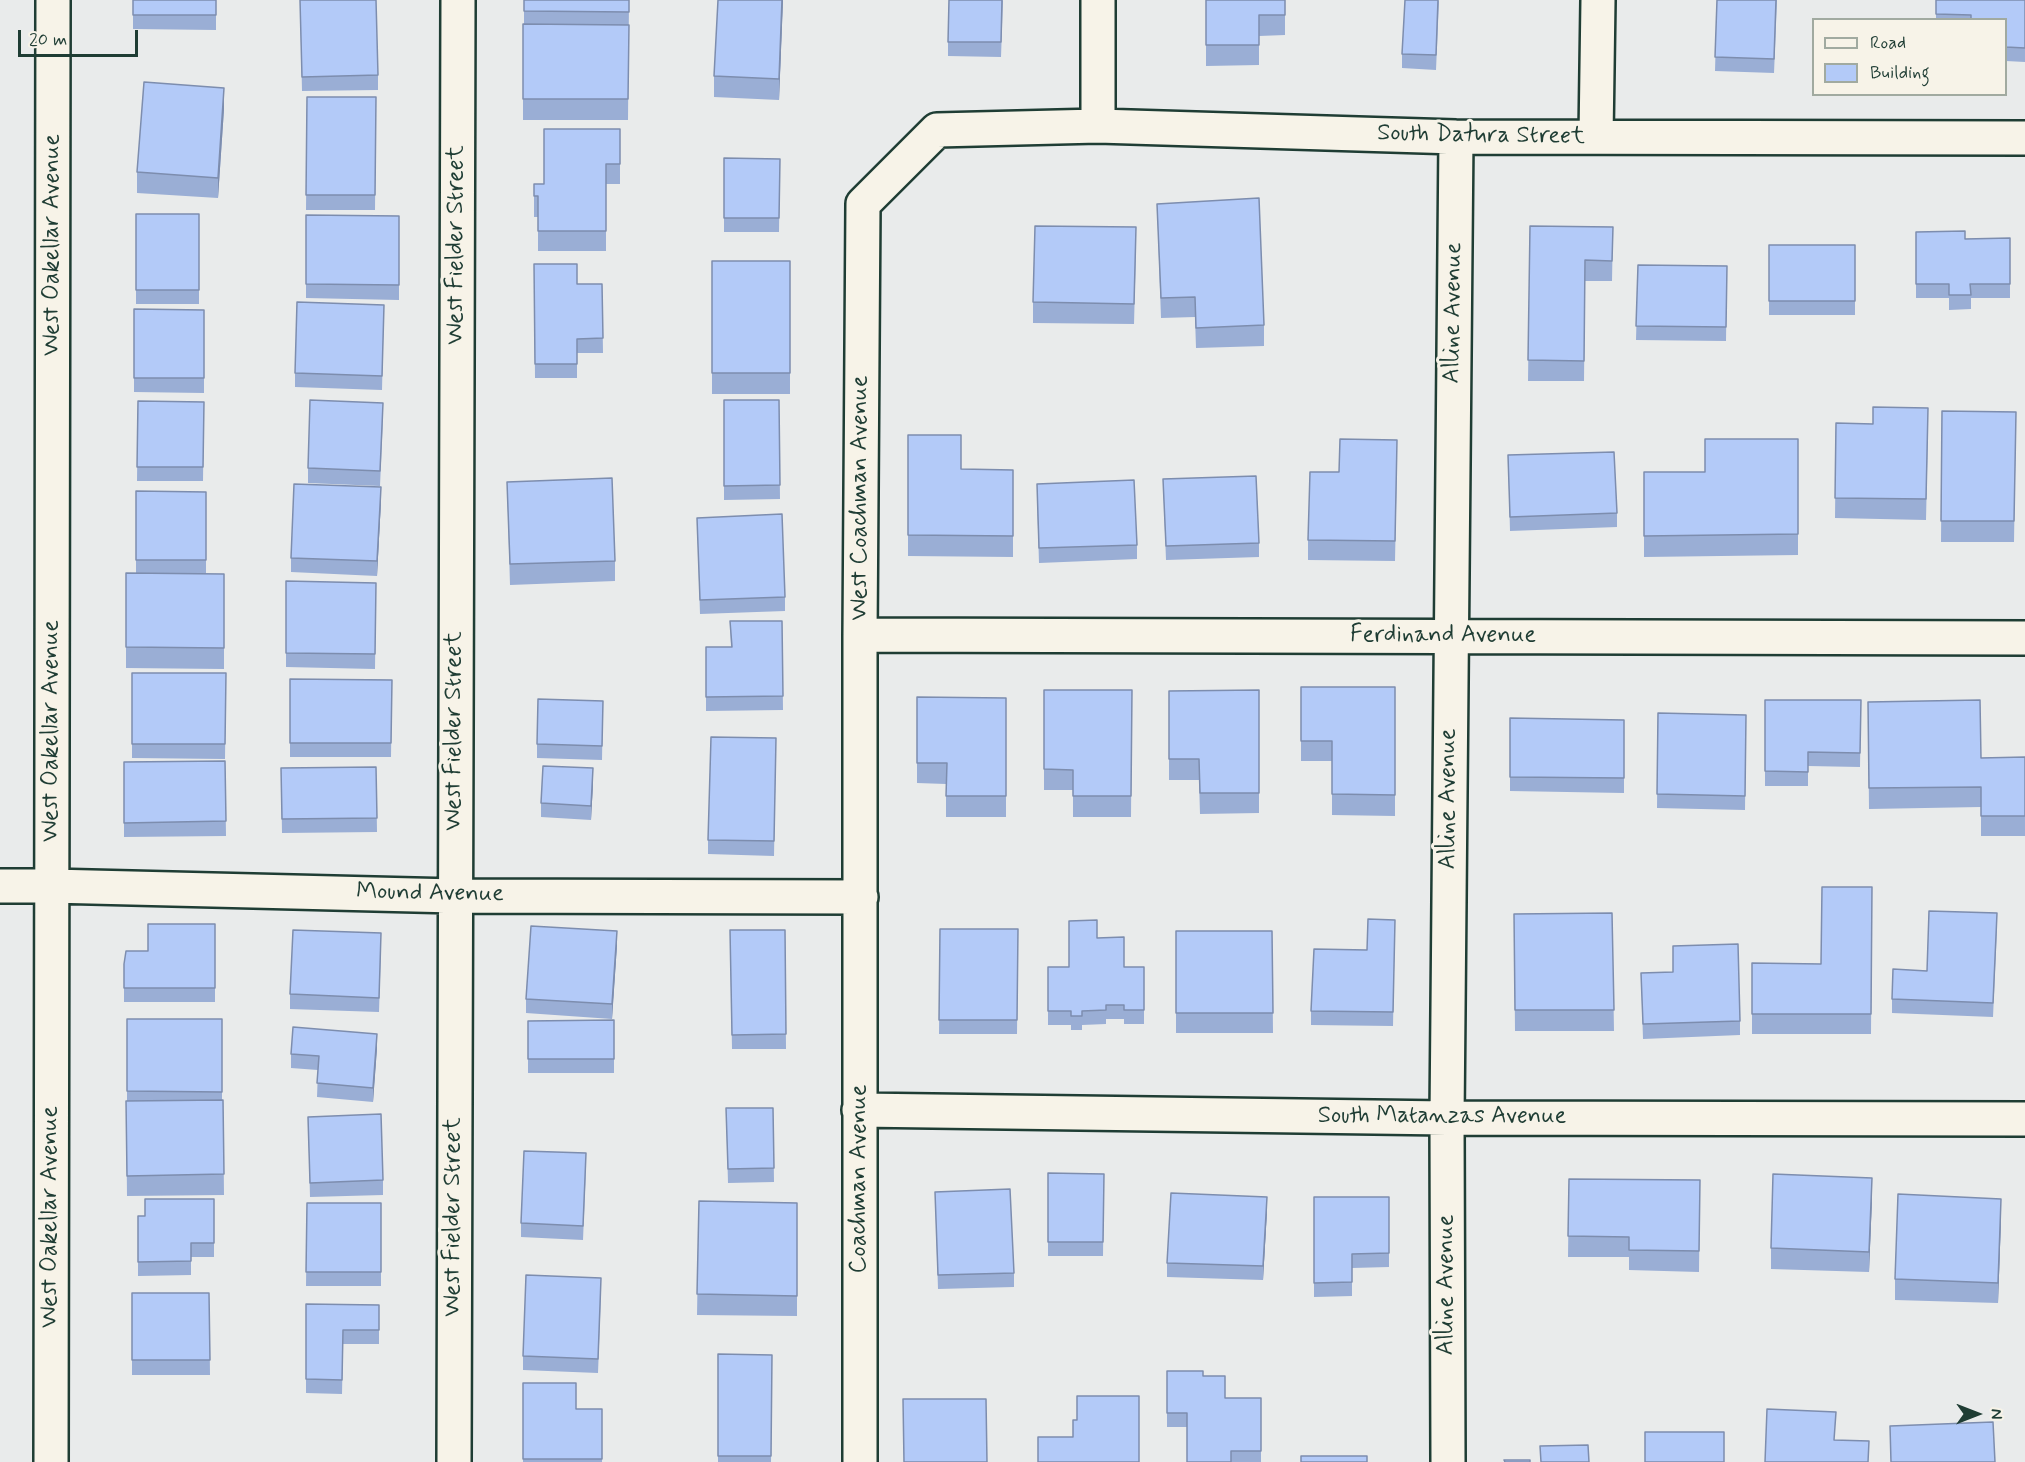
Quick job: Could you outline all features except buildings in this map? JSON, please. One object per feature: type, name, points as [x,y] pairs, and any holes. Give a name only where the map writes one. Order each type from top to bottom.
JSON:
[{"type":"street","name":"West Oakellar Avenue","points":[[51,1462],[53,0]]},
{"type":"street","name":"West Fielder Street","points":[[454,1462],[458,0]]},
{"type":"street","points":[[1098,0],[1098,126]]},
{"type":"street","points":[[1596,137],[1598,0]]},
{"type":"street","name":"South Datura Street","points":[[937,130],[1098,126],[1456,137],[2025,138]]},
{"type":"street","name":"West Coachman Avenue","points":[[861,897],[863,204],[937,130]]},
{"type":"street","name":"Alline Avenue","points":[[1448,1462],[1447,1118],[1456,137]]},
{"type":"street","name":"Ferdinand Avenue","points":[[860,635],[2025,638]]},
{"type":"street","name":"Mound Avenue","points":[[0,886],[455,896],[861,897]]},
{"type":"street","name":"Coachman Avenue","points":[[860,1462],[861,897]]},
{"type":"street","name":"South Matanzas Avenue","points":[[860,1110],[1447,1118],[2025,1119]]}]
